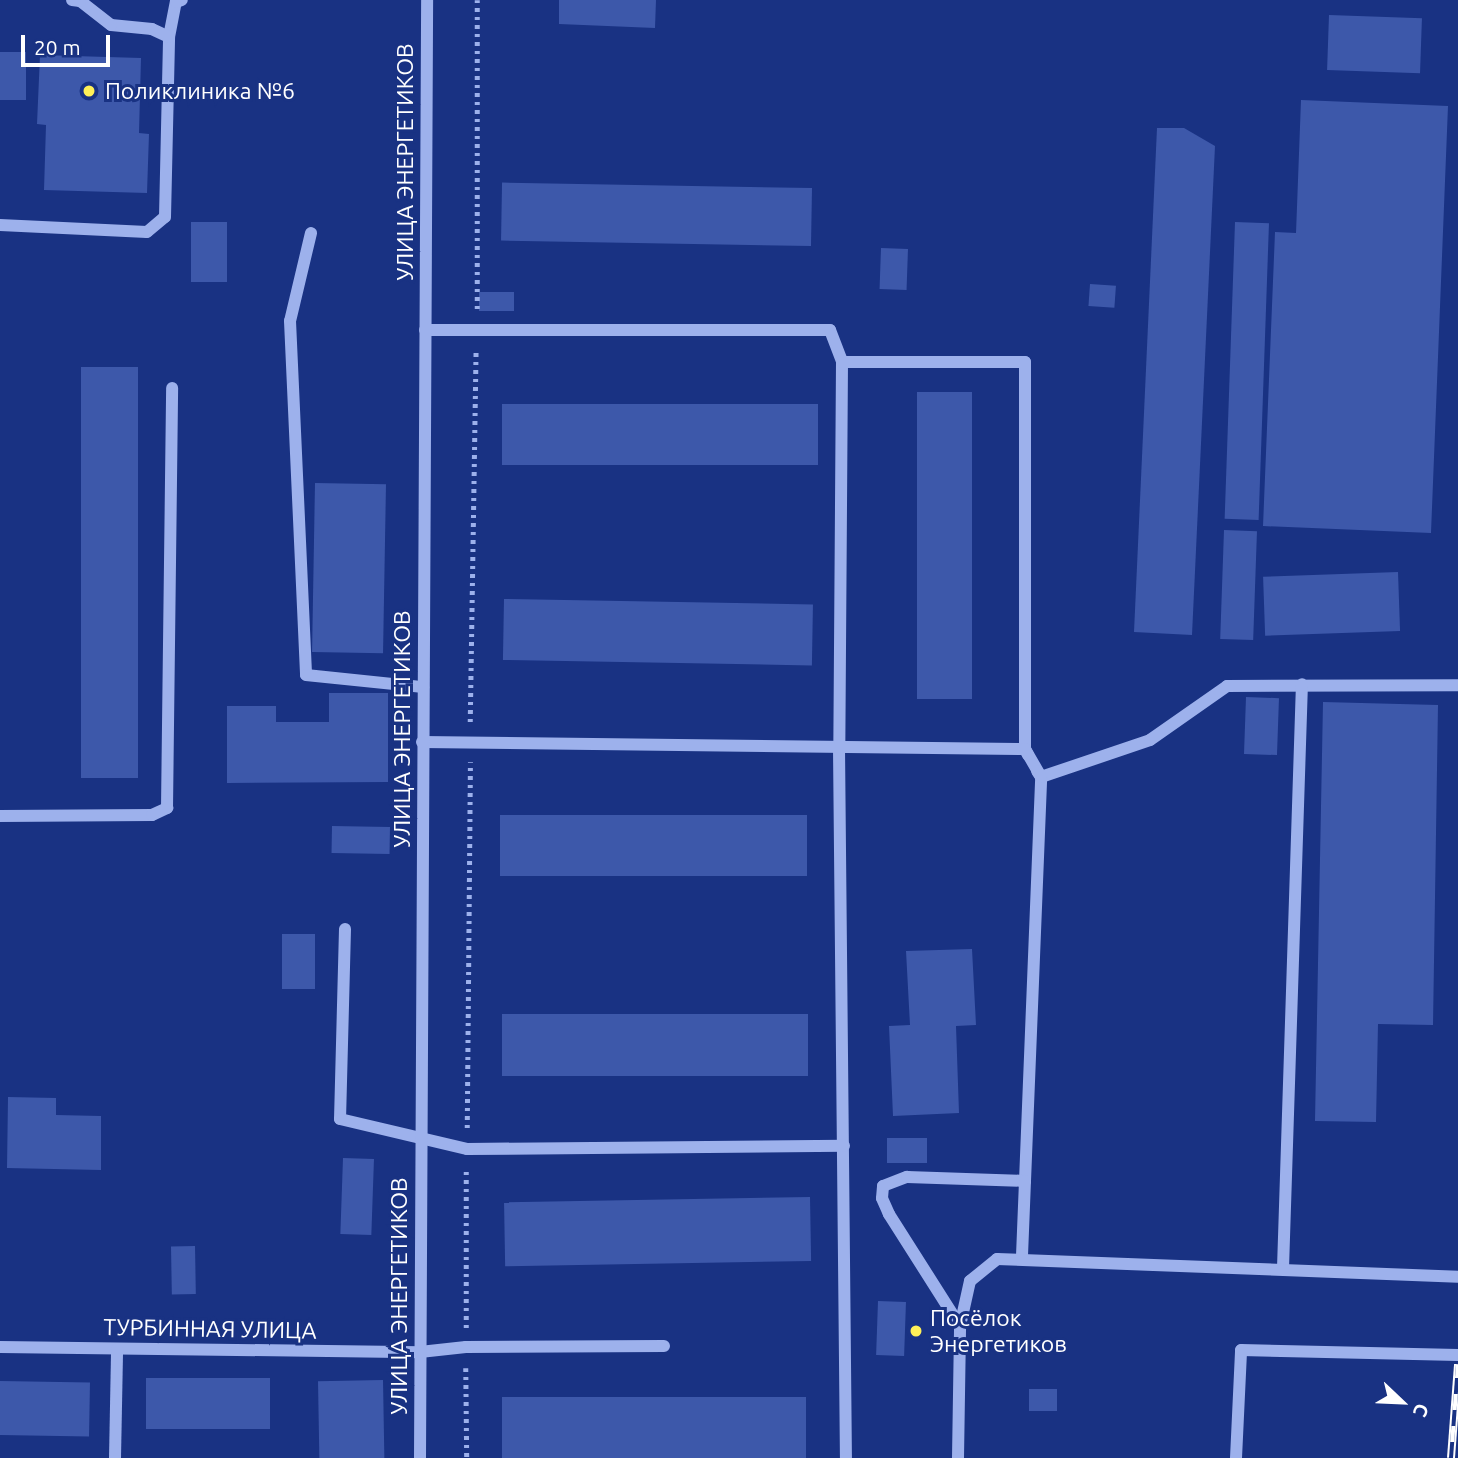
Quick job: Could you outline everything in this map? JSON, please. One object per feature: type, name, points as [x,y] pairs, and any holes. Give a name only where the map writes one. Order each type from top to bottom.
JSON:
[{"type":"street","points":[[72,0],[80,1],[111,25],[152,29],[169,37]]},
{"type":"street","points":[[0,225],[147,232],[165,217],[169,37],[176,2],[182,0]]},
{"type":"street","name":"УЛИЦА ЭНЕРГЕТИКОВ","points":[[420,1458],[427,0]]},
{"type":"street","points":[[311,233],[290,321],[306,675],[423,687]]},
{"type":"street","points":[[425,330],[830,330],[842,362],[839,748],[846,1458]]},
{"type":"street","points":[[842,362],[1026,362],[1025,749],[1041,777],[1022,1257]]},
{"type":"street","points":[[0,816],[152,815],[167,808],[172,388]]},
{"type":"street","points":[[1283,1268],[1303,684]]},
{"type":"street","points":[[1041,777],[1150,740],[1227,686],[1458,685]]},
{"type":"street","points":[[422,742],[1025,749]]},
{"type":"street","points":[[345,929],[340,1119],[467,1149],[844,1146]]},
{"type":"street","points":[[960,1326],[889,1214],[882,1198],[883,1186],[906,1177],[1025,1181]]},
{"type":"street","points":[[958,1458],[960,1326],[970,1281],[997,1259],[1022,1257],[1458,1277]]},
{"type":"street","name":"ТУРБИННАЯ УЛИЦА","points":[[0,1347],[420,1352],[466,1347],[664,1346]]},
{"type":"street","points":[[115,1458],[117,1349]]},
{"type":"street","points":[[1236,1458],[1241,1350],[1458,1355]]},
{"type":"building","points":[[559,0],[656,0],[655,28],[559,24]]},
{"type":"building","points":[[1329,15],[1422,18],[1420,73],[1327,70]]},
{"type":"building","points":[[0,52],[26,52],[26,100],[0,100]]},
{"type":"building","name":"Поликлиника №6","points":[[40,55],[141,58],[139,133],[149,134],[147,193],[44,190],[46,125],[37,124]]},
{"type":"building","points":[[1301,100],[1448,106],[1431,533],[1263,526],[1275,232],[1296,233]]},
{"type":"building","points":[[1157,128],[1184,128],[1215,146],[1192,635],[1134,632]]},
{"type":"building","points":[[502,183],[812,188],[811,246],[501,241]]},
{"type":"building","points":[[191,222],[227,222],[227,282],[191,282]]},
{"type":"building","points":[[1235,222],[1269,223],[1259,520],[1225,519]]},
{"type":"building","points":[[881,248],[908,249],[907,290],[880,289]]},
{"type":"building","points":[[1090,284],[1116,286],[1114,308],[1088,306]]},
{"type":"building","points":[[479,292],[514,292],[514,311],[479,311]]},
{"type":"building","points":[[81,367],[138,367],[138,778],[81,778]]},
{"type":"building","points":[[917,392],[972,392],[972,699],[917,699]]},
{"type":"building","points":[[502,404],[818,404],[818,465],[502,465]]},
{"type":"building","points":[[315,483],[386,484],[383,653],[312,652]]},
{"type":"building","points":[[1224,530],[1257,531],[1253,640],[1220,639]]},
{"type":"building","points":[[1398,572],[1400,631],[1265,636],[1263,577]]},
{"type":"building","points":[[504,599],[813,604],[812,665],[503,660]]},
{"type":"building","points":[[329,693],[388,693],[388,782],[227,783],[227,706],[276,706],[276,722],[329,722]]},
{"type":"building","points":[[1246,697],[1279,698],[1277,755],[1244,754]]},
{"type":"building","points":[[1323,702],[1438,705],[1433,1025],[1378,1024],[1376,1122],[1315,1121]]},
{"type":"building","points":[[500,815],[807,815],[807,876],[500,876]]},
{"type":"building","points":[[332,826],[390,827],[390,854],[332,853]]},
{"type":"building","points":[[282,934],[315,934],[315,989],[282,989]]},
{"type":"building","points":[[972,949],[976,1025],[956,1026],[959,1113],[893,1116],[889,1026],[910,1025],[906,951]]},
{"type":"building","points":[[502,1014],[808,1014],[808,1076],[502,1076]]},
{"type":"building","points":[[8,1097],[56,1098],[56,1115],[101,1116],[101,1170],[7,1168]]},
{"type":"building","points":[[887,1138],[927,1138],[927,1163],[887,1163]]},
{"type":"building","points":[[343,1158],[374,1159],[371,1235],[340,1234]]},
{"type":"building","points":[[810,1197],[811,1261],[505,1266],[504,1202]]},
{"type":"building","points":[[171,1246],[195,1246],[196,1294],[172,1294]]},
{"type":"building","points":[[878,1301],[906,1302],[904,1356],[876,1355]]},
{"type":"building","points":[[146,1378],[270,1378],[270,1429],[146,1429]]},
{"type":"building","points":[[383,1380],[384,1458],[319,1458],[318,1381]]},
{"type":"building","points":[[0,1381],[90,1383],[89,1437],[0,1435]]},
{"type":"building","points":[[1029,1389],[1057,1389],[1057,1411],[1029,1411]]},
{"type":"building","points":[[502,1397],[806,1397],[806,1458],[502,1458]]},
{"type":"railway","points":[[1451,1458],[1458,1364]]},
{"type":"place","name":"Поликлиника №6","points":[[89,91]]},
{"type":"place","name":"Посёлок Энергетиков","points":[[916,1331]]}]
